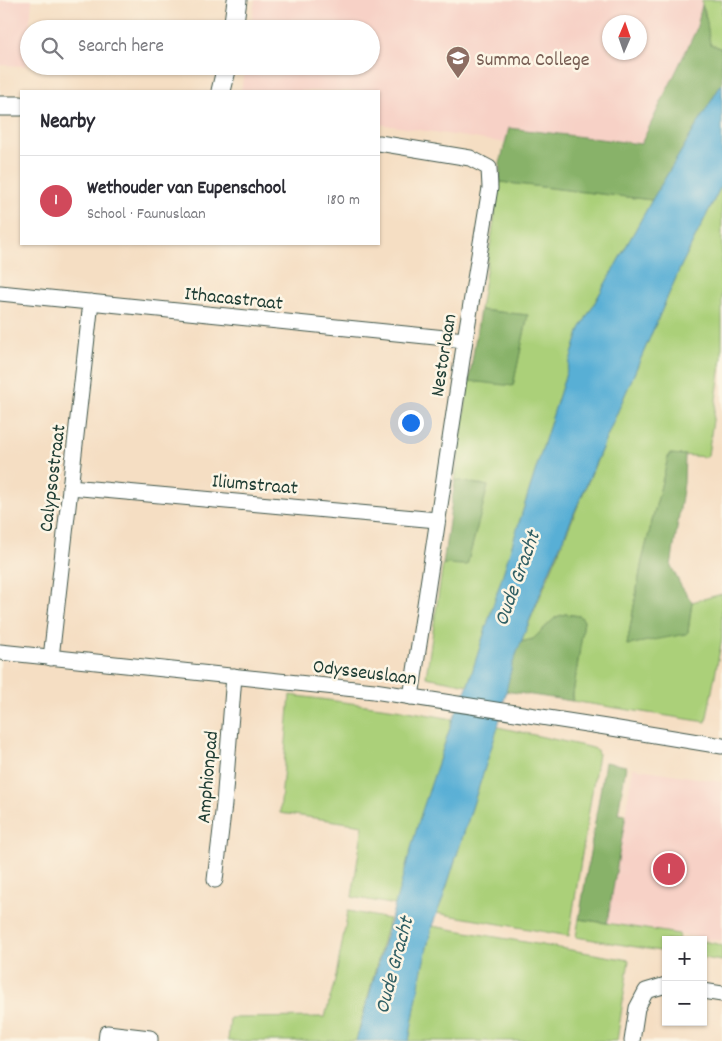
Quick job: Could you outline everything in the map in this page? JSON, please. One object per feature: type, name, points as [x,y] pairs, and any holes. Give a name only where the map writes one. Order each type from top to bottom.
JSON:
[{"type":"street","points":[[234,20],[237,0]]},
{"type":"street","points":[[221,90],[225,75]]},
{"type":"street","points":[[0,106],[20,106]]},
{"type":"street","name":"Nestorlaan","points":[[380,143],[470,158],[489,168],[490,188],[411,696]]},
{"type":"street","name":"Ithacastraat","points":[[0,293],[465,340]]},
{"type":"street","name":"Calypsostraat","points":[[51,658],[91,302]]},
{"type":"street","name":"Iliumstraat","points":[[70,487],[437,520]]},
{"type":"street","name":"Odysseuslaan","points":[[0,652],[411,696],[722,746]]},
{"type":"street","name":"Amphionpad","points":[[215,880],[225,797],[234,676]]},
{"type":"street","points":[[632,1041],[637,1008],[646,991],[662,986]]},
{"type":"street","points":[[707,992],[722,994]]},
{"type":"street","points":[[106,1041],[107,1033],[150,1038],[150,1041]]},
{"type":"shaded area","points":[[0,0],[32,0],[30,20],[20,20],[20,66],[0,65]]},
{"type":"shaded area","name":"Summa College","points":[[255,0],[702,0],[696,30],[641,144],[594,156],[380,124],[380,90],[241,90],[244,75],[380,75],[380,20],[252,20]]},
{"type":"shaded area","points":[[633,768],[722,782],[722,941],[707,939],[707,936],[690,936],[607,923]]},
{"type":"green space","points":[[702,0],[722,0],[722,49],[710,44]]},
{"type":"green space","points":[[702,5],[710,44],[722,49],[722,83],[652,200],[500,182],[500,163],[509,128],[641,144],[696,30]]},
{"type":"green space","points":[[500,182],[652,200],[580,329],[468,685],[426,677],[443,564],[467,565],[488,486],[455,480],[469,381],[513,385],[528,315],[480,310]]},
{"type":"green space","points":[[722,184],[722,358],[708,455],[707,457],[669,454],[642,561],[627,645],[688,632],[692,602],[722,594],[722,639],[706,722],[572,701],[584,621],[580,616],[565,614],[556,617],[533,639],[521,642],[681,266]]},
{"type":"green space","points":[[480,310],[528,315],[513,386],[469,381]]},
{"type":"green space","points":[[669,454],[685,455],[684,483],[671,566],[692,602],[688,632],[686,634],[627,645],[642,561]]},
{"type":"green space","points":[[455,480],[488,486],[467,565],[443,564]]},
{"type":"green space","points":[[565,614],[580,616],[584,621],[572,701],[505,691],[521,642],[533,639],[556,617]]},
{"type":"green space","points":[[290,695],[396,709],[453,719],[415,835],[396,905],[352,897],[363,825],[280,813]]},
{"type":"green space","points":[[498,727],[597,750],[598,754],[569,936],[436,913],[443,898]]},
{"type":"green space","points":[[605,762],[626,766],[618,814],[626,815],[607,923],[579,919]]},
{"type":"green space","points":[[348,911],[389,919],[356,1041],[228,1041],[230,1018],[325,1017],[336,976]]},
{"type":"green space","points":[[579,919],[679,934],[679,936],[662,936],[662,951],[576,937]]},
{"type":"green space","points":[[432,926],[629,960],[617,1041],[409,1041]]},
{"type":"green space","points":[[707,942],[722,945],[722,961],[707,959]]},
{"type":"water","name":"Oude Gracht","points":[[722,83],[722,184],[681,266],[548,574],[512,665],[498,727],[443,898],[432,926],[409,1041],[356,1041],[420,817],[453,719],[468,685],[580,329],[652,200]]},
{"type":"place","name":"Summa College","points":[[458,79]]},
{"type":"place","name":"Wethouder van Eupenschool","points":[[669,869]]}]
